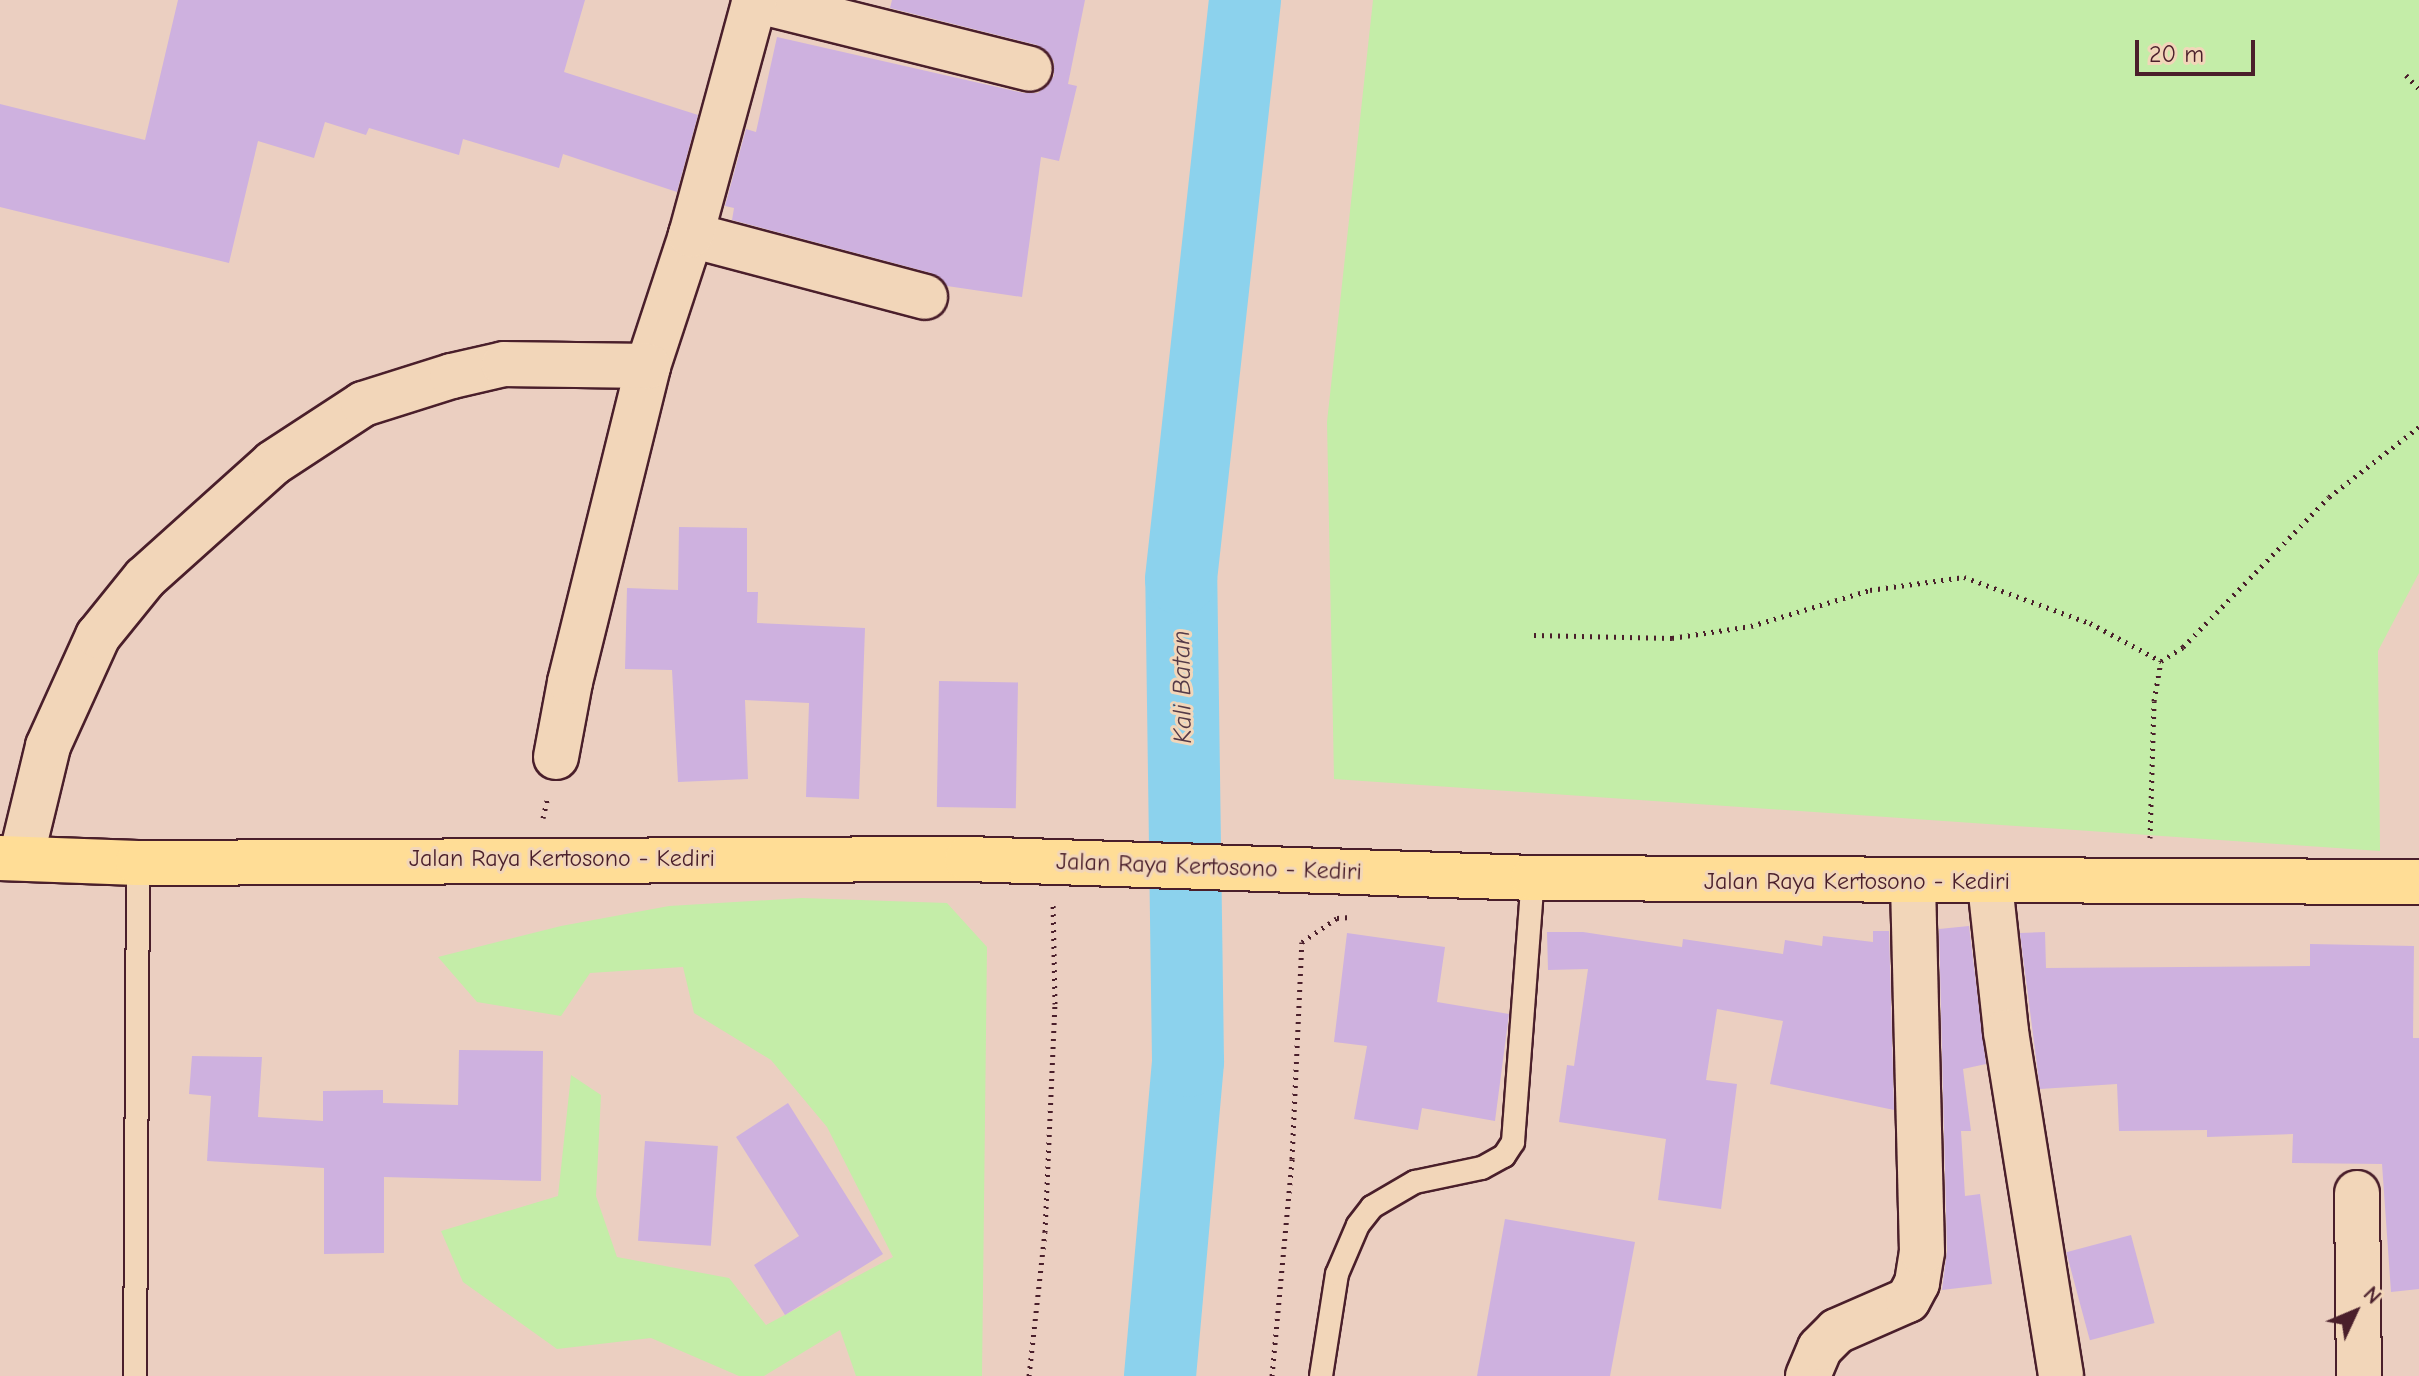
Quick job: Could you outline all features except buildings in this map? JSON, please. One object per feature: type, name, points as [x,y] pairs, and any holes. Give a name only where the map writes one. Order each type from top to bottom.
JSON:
[{"type":"highway","name":"Jalan Raya Kertosono - Kediri","points":[[10,858],[138,863],[534,858],[1059,880],[1319,869],[1533,878],[1913,884],[2419,882]]},
{"type":"street","points":[[556,757],[648,366],[691,235],[755,0],[1030,69]]},
{"type":"street","points":[[691,235],[925,297]]},
{"type":"street","points":[[10,858],[48,746],[98,636],[145,578],[273,463],[363,404],[452,376],[504,364],[648,366]]},
{"type":"street","points":[[1808,1376],[1820,1348],[1837,1331],[1908,1300],[1917,1283],[1922,1252],[1913,884]]},
{"type":"street","points":[[1990,884],[2006,1032],[2061,1376]]},
{"type":"street","points":[[2357,1193],[2359,1376]]},
{"type":"lane","points":[[135,1376],[138,863]]},
{"type":"lane","points":[[1321,1376],[1337,1274],[1358,1225],[1396,1190],[1482,1168],[1504,1156],[1513,1142],[1533,878]]},
{"type":"path","points":[[2406,75],[2419,89]]},
{"type":"path","points":[[2149,883],[2154,701],[2161,661],[2183,647],[2329,497],[2419,427]]},
{"type":"path","points":[[1534,635],[1672,638],[1751,626],[1870,590],[1964,577],[2090,623],[2161,661]]},
{"type":"path","points":[[534,858],[556,757]]},
{"type":"path","points":[[1029,1376],[1046,1217],[1059,880]]},
{"type":"path","points":[[1272,1376],[1292,1159],[1302,942],[1337,918],[1367,916]]},
{"type":"green space","points":[[1373,0],[2419,0],[2419,573],[2378,651],[2380,851],[1334,779],[1327,422]]},
{"type":"green space","points":[[802,898],[947,903],[987,947],[982,1376],[856,1376],[840,1330],[764,1376],[739,1376],[651,1338],[557,1349],[463,1282],[441,1231],[558,1196],[571,1075],[601,1095],[596,1196],[617,1257],[729,1278],[766,1325],[893,1257],[827,1127],[771,1060],[694,1013],[683,967],[590,973],[561,1016],[477,1002],[438,957],[561,926],[669,906]]},
{"type":"waterway","name":"Kali Batan","points":[[1160,1376],[1188,1061],[1181,579],[1245,0]]}]
